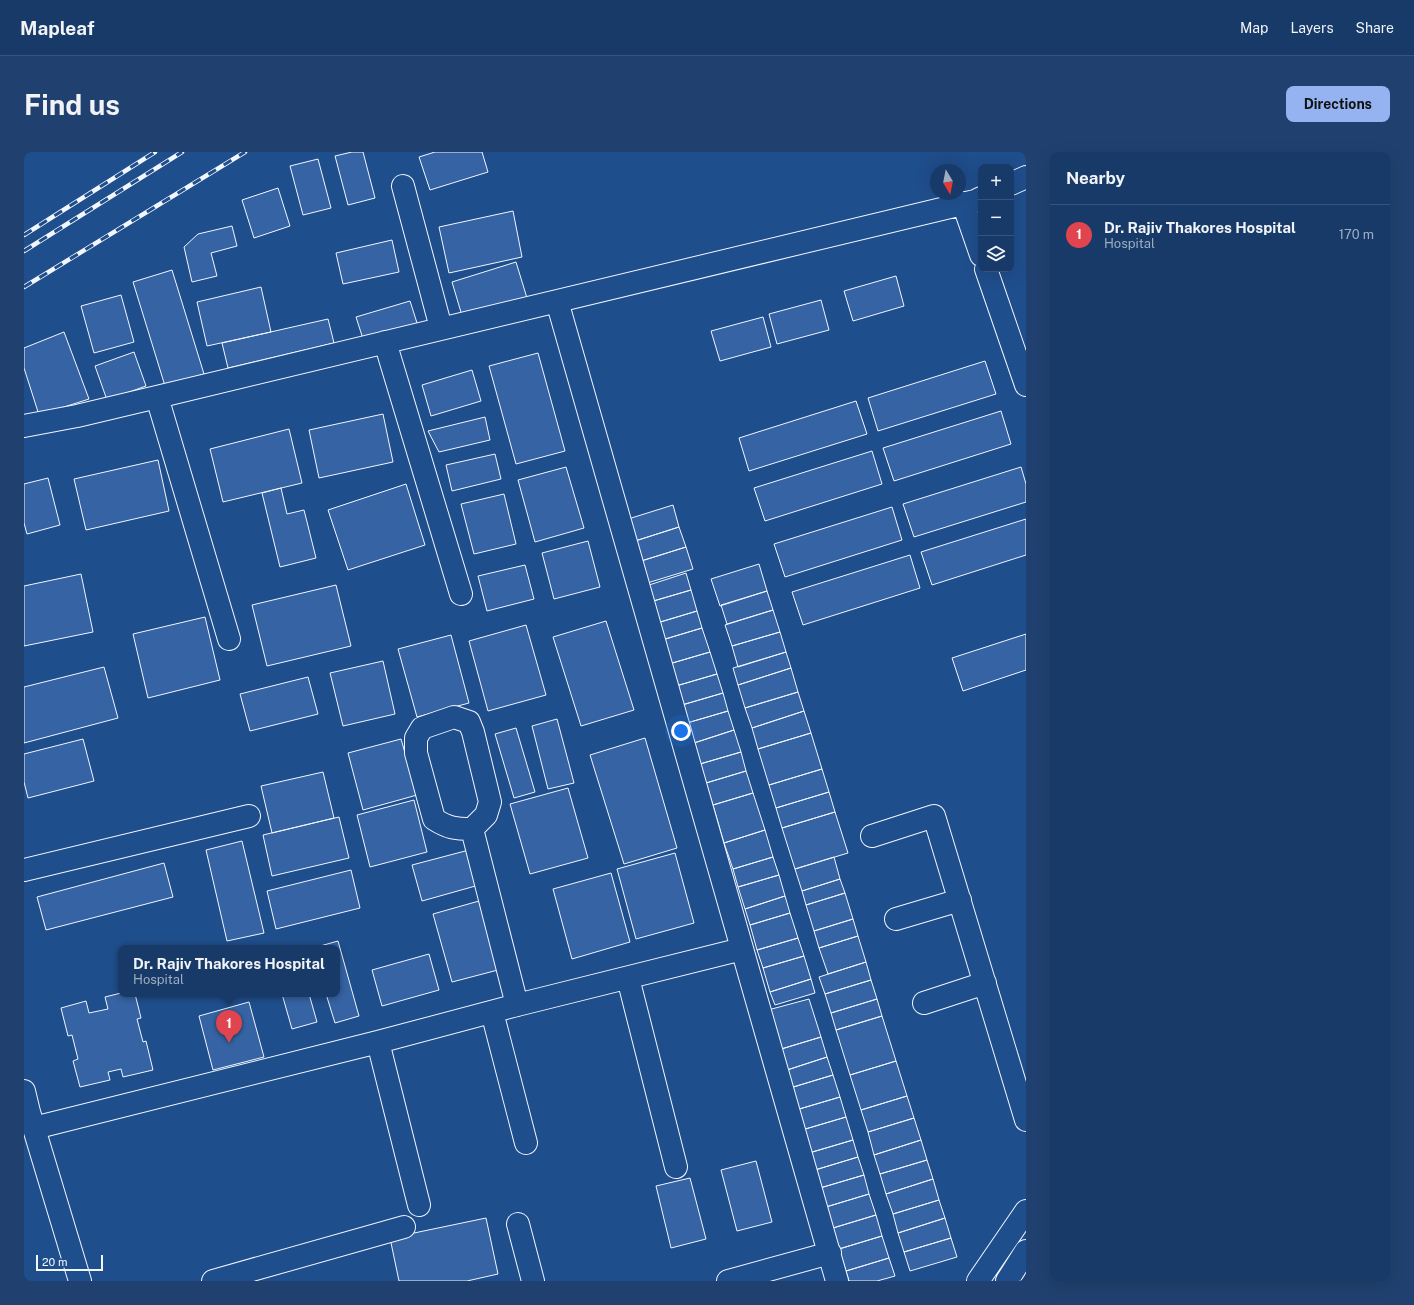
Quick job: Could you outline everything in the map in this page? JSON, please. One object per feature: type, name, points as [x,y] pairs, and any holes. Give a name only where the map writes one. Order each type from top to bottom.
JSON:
[{"type":"street","points":[[1014,183],[1026,177]]},
{"type":"street","points":[[402,186],[441,328]]},
{"type":"street","points":[[24,426],[77,416],[972,201],[978,237]]},
{"type":"street","points":[[987,272],[1026,385]]},
{"type":"street","points":[[557,301],[837,1281]]},
{"type":"street","points":[[385,342],[461,594]]},
{"type":"street","points":[[157,397],[229,639]]},
{"type":"street","points":[[454,717],[469,722],[473,732],[490,802],[486,815],[472,829],[454,829],[444,825],[434,818],[416,753],[416,738],[422,728],[454,717]]},
{"type":"street","points":[[24,870],[250,816]]},
{"type":"street","points":[[872,836],[934,816],[1026,1120]]},
{"type":"street","points":[[472,829],[517,1005]]},
{"type":"street","points":[[896,919],[960,900]]},
{"type":"street","points":[[34,1128],[742,949]]},
{"type":"street","points":[[628,978],[676,1167]]},
{"type":"street","points":[[924,1003],[985,983]]},
{"type":"street","points":[[492,1012],[526,1144]]},
{"type":"street","points":[[378,1042],[419,1205]]},
{"type":"street","points":[[24,1091],[80,1281]]},
{"type":"street","points":[[978,1281],[1026,1211]]},
{"type":"street","points":[[518,1224],[533,1281]]},
{"type":"street","points":[[213,1281],[404,1227]]},
{"type":"street","points":[[1007,1281],[1026,1251]]},
{"type":"street","points":[[728,1281],[830,1253]]},
{"type":"building","points":[[352,152],[363,152],[375,198],[348,205],[335,156]]},
{"type":"building","points":[[435,152],[482,152],[488,172],[430,190],[419,157]]},
{"type":"building","points":[[318,159],[331,208],[303,215],[290,166]]},
{"type":"building","points":[[278,188],[290,226],[254,238],[242,200]]},
{"type":"building","points":[[513,211],[522,257],[449,273],[439,227]]},
{"type":"building","points":[[232,226],[237,246],[211,253],[217,276],[192,282],[184,247],[198,234]]},
{"type":"building","points":[[392,240],[399,272],[343,284],[336,253]]},
{"type":"building","points":[[516,262],[527,298],[463,319],[452,282]]},
{"type":"building","points":[[172,270],[204,374],[165,386],[133,282]]},
{"type":"building","points":[[896,276],[904,306],[853,321],[844,291]]},
{"type":"building","points":[[261,287],[271,332],[207,346],[197,302]]},
{"type":"building","points":[[121,295],[134,342],[94,353],[81,306]]},
{"type":"building","points":[[821,300],[829,330],[777,344],[769,314]]},
{"type":"building","points":[[410,301],[418,326],[364,342],[356,317]]},
{"type":"building","points":[[763,317],[771,347],[720,361],[711,331]]},
{"type":"building","points":[[328,319],[334,343],[228,368],[222,343]]},
{"type":"building","points":[[64,332],[89,399],[39,415],[24,368],[24,348]]},
{"type":"building","points":[[134,352],[146,386],[107,400],[95,366]]},
{"type":"building","points":[[538,353],[565,451],[516,464],[489,366]]},
{"type":"building","points":[[985,361],[996,394],[878,431],[868,398]]},
{"type":"building","points":[[472,370],[481,401],[431,416],[422,385]]},
{"type":"building","points":[[856,401],[867,434],[749,471],[739,438]]},
{"type":"building","points":[[1001,411],[1011,444],[894,481],[883,448]]},
{"type":"building","points":[[383,414],[393,462],[319,478],[309,430]]},
{"type":"building","points":[[485,417],[490,440],[439,452],[428,431]]},
{"type":"building","points":[[289,429],[302,483],[223,502],[210,449]]},
{"type":"building","points":[[872,451],[882,484],[765,521],[754,488]]},
{"type":"building","points":[[495,454],[501,479],[452,491],[446,465]]},
{"type":"building","points":[[158,460],[169,511],[86,530],[74,479]]},
{"type":"building","points":[[566,467],[584,528],[535,542],[518,480]]},
{"type":"building","points":[[1021,467],[1026,484],[1026,502],[914,537],[903,504]]},
{"type":"building","points":[[48,478],[60,525],[27,534],[24,523],[24,484]]},
{"type":"building","points":[[406,484],[425,545],[348,570],[328,510]]},
{"type":"building","points":[[281,488],[287,514],[304,510],[316,558],[280,567],[262,493]]},
{"type":"building","points":[[504,494],[516,544],[474,554],[461,504]]},
{"type":"building","points":[[673,505],[679,527],[632,542],[625,520]]},
{"type":"building","points":[[892,507],[902,540],[785,577],[774,544]]},
{"type":"building","points":[[1026,519],[1026,555],[932,585],[921,552]]},
{"type":"building","points":[[679,527],[686,547],[638,562],[632,542]]},
{"type":"building","points":[[588,541],[600,587],[554,599],[542,553]]},
{"type":"building","points":[[686,547],[693,569],[644,584],[638,562]]},
{"type":"building","points":[[910,555],[920,588],[803,625],[792,592]]},
{"type":"building","points":[[759,564],[767,591],[720,606],[711,579]]},
{"type":"building","points":[[525,565],[534,599],[487,611],[478,576]]},
{"type":"building","points":[[686,573],[691,590],[650,602],[646,586]]},
{"type":"building","points":[[81,574],[93,632],[24,646],[24,586]]},
{"type":"building","points":[[336,585],[351,646],[267,666],[252,605]]},
{"type":"building","points":[[691,590],[697,611],[657,623],[650,602]]},
{"type":"building","points":[[767,591],[773,610],[727,624],[721,605]]},
{"type":"building","points":[[773,610],[780,632],[732,646],[725,625]]},
{"type":"building","points":[[697,611],[702,628],[662,640],[657,623]]},
{"type":"building","points":[[205,617],[220,680],[148,698],[133,634]]},
{"type":"building","points":[[606,621],[634,710],[581,726],[553,637]]},
{"type":"building","points":[[526,625],[546,695],[488,711],[469,641]]},
{"type":"building","points":[[702,628],[710,652],[669,664],[662,640]]},
{"type":"building","points":[[780,632],[786,652],[738,667],[732,646]]},
{"type":"building","points":[[1026,634],[1026,670],[963,691],[952,658]]},
{"type":"building","points":[[451,635],[469,703],[417,717],[398,649]]},
{"type":"building","points":[[710,652],[717,674],[676,686],[669,664]]},
{"type":"building","points":[[786,652],[791,668],[738,685],[733,668]]},
{"type":"building","points":[[383,661],[395,714],[343,726],[330,673]]},
{"type":"building","points":[[104,667],[118,718],[24,743],[24,687]]},
{"type":"building","points":[[791,668],[798,692],[745,708],[738,685]]},
{"type":"building","points":[[717,674],[723,693],[682,705],[676,686]]},
{"type":"building","points":[[308,677],[318,714],[250,731],[240,694]]},
{"type":"building","points":[[798,692],[804,711],[752,728],[745,708]]},
{"type":"building","points":[[723,693],[728,711],[687,723],[682,705]]},
{"type":"building","points":[[728,711],[734,730],[694,743],[687,723]]},
{"type":"building","points":[[804,711],[811,733],[758,749],[752,728]]},
{"type":"building","points":[[557,719],[574,783],[548,789],[532,726]]},
{"type":"building","points":[[516,728],[535,792],[514,798],[495,734]]},
{"type":"building","points":[[734,730],[741,752],[700,764],[694,743]]},
{"type":"building","points":[[811,733],[822,769],[769,785],[758,749]]},
{"type":"building","points":[[645,738],[677,848],[624,864],[590,755]]},
{"type":"building","points":[[83,739],[94,781],[28,798],[24,782],[24,754]]},
{"type":"building","points":[[401,739],[417,795],[363,810],[348,753]]},
{"type":"building","points":[[741,752],[746,771],[706,783],[700,764]]},
{"type":"building","points":[[822,769],[829,792],[776,808],[769,785]]},
{"type":"building","points":[[746,771],[753,793],[713,805],[706,783]]},
{"type":"building","points":[[323,772],[334,818],[272,833],[261,786]]},
{"type":"building","points":[[568,788],[588,858],[530,874],[510,804]]},
{"type":"building","points":[[829,792],[835,812],[782,828],[776,808]]},
{"type":"building","points":[[753,793],[765,830],[724,843],[713,805]]},
{"type":"building","points":[[414,800],[427,852],[370,867],[357,815]]},
{"type":"building","points":[[835,812],[848,853],[795,869],[782,828]]},
{"type":"building","points":[[339,817],[349,858],[272,876],[263,835]]},
{"type":"building","points":[[765,830],[773,857],[733,869],[724,843]]},
{"type":"building","points":[[242,841],[264,933],[227,941],[206,850]]},
{"type":"building","points":[[469,850],[479,885],[422,901],[412,865]]},
{"type":"building","points":[[675,853],[694,923],[636,939],[617,869]]},
{"type":"building","points":[[773,857],[779,875],[738,887],[733,869]]},
{"type":"building","points":[[834,857],[840,879],[802,891],[795,869]]},
{"type":"building","points":[[164,863],[173,897],[46,930],[37,897]]},
{"type":"building","points":[[351,870],[360,908],[276,929],[267,891]]},
{"type":"building","points":[[611,873],[630,942],[572,959],[553,889]]},
{"type":"building","points":[[779,875],[785,896],[745,909],[738,887]]},
{"type":"building","points":[[840,879],[845,893],[806,905],[802,891]]},
{"type":"building","points":[[845,893],[853,919],[814,931],[806,905]]},
{"type":"building","points":[[785,896],[790,913],[750,925],[745,909]]},
{"type":"building","points":[[479,901],[498,970],[452,982],[433,914]]},
{"type":"building","points":[[790,913],[798,938],[757,950],[750,925]]},
{"type":"building","points":[[853,919],[858,936],[819,948],[814,931]]},
{"type":"building","points":[[858,936],[866,962],[828,974],[819,948]]},
{"type":"building","points":[[798,938],[804,956],[763,968],[757,950]]},
{"type":"building","points":[[338,941],[339,945],[324,945]]},
{"type":"building","points":[[340,948],[359,1016],[335,1023],[327,997],[340,997]]},
{"type":"building","points":[[429,954],[439,990],[382,1006],[372,970]]},
{"type":"building","points":[[804,956],[811,979],[770,992],[763,968]]},
{"type":"building","points":[[866,962],[871,980],[825,994],[819,977]]},
{"type":"building","points":[[811,979],[815,993],[775,1005],[770,992]]},
{"type":"building","points":[[871,980],[877,999],[831,1013],[825,994]]},
{"type":"building","points":[[118,994],[118,997],[136,997],[141,1018],[137,1019],[143,1042],[146,1041],[153,1070],[123,1077],[121,1069],[108,1072],[110,1080],[80,1087],[73,1061],[78,1059],[72,1035],[68,1036],[61,1008],[86,1001],[89,1013],[108,1009],[105,997]]},
{"type":"building","points":[[283,997],[310,997],[317,1022],[292,1029]]},
{"type":"building","points":[[809,999],[821,1037],[778,1050],[768,1010]]},
{"type":"building","points":[[877,999],[882,1016],[836,1030],[831,1013]]},
{"type":"building","points":[[249,1002],[264,1057],[213,1070],[199,1016]]},
{"type":"building","points":[[882,1016],[896,1061],[850,1075],[836,1030]]},
{"type":"building","points":[[821,1037],[827,1057],[784,1071],[778,1050]]},
{"type":"building","points":[[827,1057],[833,1075],[790,1088],[784,1071]]},
{"type":"building","points":[[896,1061],[907,1096],[861,1110],[850,1075]]},
{"type":"building","points":[[833,1075],[840,1097],[796,1110],[790,1088]]},
{"type":"building","points":[[907,1096],[914,1118],[868,1132],[861,1110]]},
{"type":"building","points":[[840,1097],[846,1117],[802,1130],[796,1110]]},
{"type":"building","points":[[846,1117],[853,1140],[809,1153],[802,1130]]},
{"type":"building","points":[[914,1118],[921,1140],[874,1155],[868,1132]]},
{"type":"building","points":[[853,1140],[858,1157],[815,1170],[809,1153]]},
{"type":"building","points":[[921,1140],[927,1160],[880,1174],[874,1155]]},
{"type":"building","points":[[858,1157],[864,1175],[820,1188],[815,1170]]},
{"type":"building","points":[[927,1160],[933,1179],[886,1194],[880,1174]]},
{"type":"building","points":[[756,1161],[772,1222],[737,1231],[721,1170]]},
{"type":"building","points":[[864,1175],[869,1194],[826,1207],[820,1188]]},
{"type":"building","points":[[690,1178],[706,1239],[671,1248],[656,1186]]},
{"type":"building","points":[[933,1179],[939,1200],[893,1214],[886,1194]]},
{"type":"building","points":[[869,1194],[876,1215],[833,1228],[826,1207]]},
{"type":"building","points":[[939,1200],[945,1218],[898,1233],[893,1214]]},
{"type":"building","points":[[876,1215],[882,1236],[839,1249],[833,1228]]},
{"type":"building","points":[[486,1218],[498,1274],[467,1281],[399,1281],[390,1238]]},
{"type":"building","points":[[945,1218],[951,1238],[904,1252],[898,1233]]},
{"type":"building","points":[[882,1236],[889,1258],[846,1271],[839,1249]]},
{"type":"building","points":[[951,1238],[957,1257],[910,1271],[904,1252]]},
{"type":"building","points":[[889,1258],[895,1276],[877,1281],[849,1281],[846,1271]]},
{"type":"railway","points":[[24,235],[155,152]]},
{"type":"railway","points":[[24,251],[182,152]]},
{"type":"railway","points":[[24,287],[245,152]]},
{"type":"place","name":"Dr. Rajiv Thakores Hospital","points":[[229,1043]]}]
